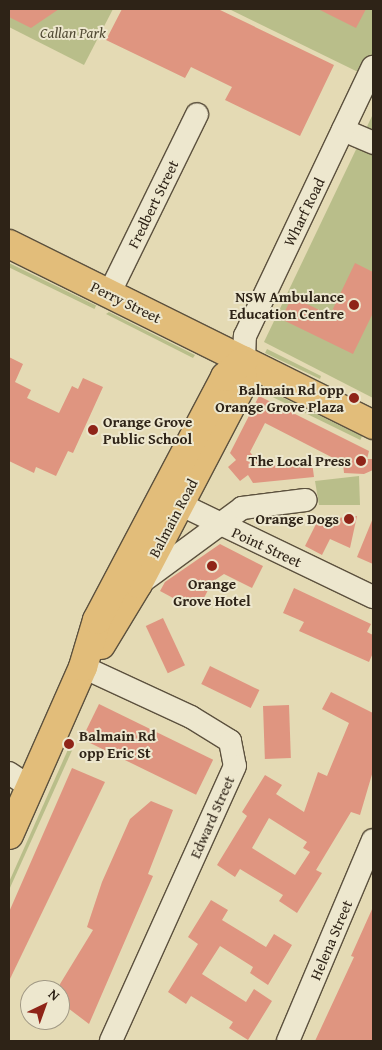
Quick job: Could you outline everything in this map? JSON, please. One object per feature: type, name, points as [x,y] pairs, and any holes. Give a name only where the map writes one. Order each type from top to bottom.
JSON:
[{"type":"main road","name":"Perry Street","points":[[9,244],[244,360]]},
{"type":"main road","points":[[244,360],[373,425]]},
{"type":"main road","name":"Balmain Road","points":[[9,835],[19,780],[83,667],[114,629],[138,584],[171,500],[225,377],[244,360]]},
{"type":"main road","name":"Balmain Road","points":[[83,667],[97,620],[171,500]]},
{"type":"street","name":"Wharf Road","points":[[244,360],[245,336],[373,67]]},
{"type":"street","name":"Fredbert Street","points":[[109,294],[197,114]]},
{"type":"street","points":[[343,130],[373,143]]},
{"type":"street","name":"Point Street","points":[[171,500],[373,597]]},
{"type":"street","points":[[138,584],[218,523],[242,508],[305,500]]},
{"type":"street","name":"Edward Street","points":[[83,667],[190,717],[230,741],[235,766],[110,1041]]},
{"type":"street","name":"Helena Street","points":[[288,1041],[373,840]]},
{"type":"green space","name":"Callan Park","points":[[9,9],[113,9],[84,65],[9,27]]},
{"type":"green space","points":[[229,9],[373,9],[373,79],[356,71]]},
{"type":"green space","points":[[373,114],[373,398],[264,342]]},
{"type":"green space","points":[[9,263],[96,306],[94,309],[9,267]]},
{"type":"green space","points":[[109,312],[195,355],[193,358],[106,314]]},
{"type":"green space","points":[[267,349],[321,376],[320,379],[265,353]]},
{"type":"green space","points":[[265,389],[362,436],[360,440],[263,393]]},
{"type":"green space","points":[[359,476],[360,505],[319,505],[315,481]]},
{"type":"green space","points":[[70,745],[74,746],[9,890],[9,882]]},
{"type":"building","points":[[9,9],[59,9],[31,28],[9,17]]},
{"type":"building","points":[[122,9],[218,9],[334,65],[300,136],[225,100],[232,87],[191,67],[185,78],[106,40]]},
{"type":"building","points":[[318,9],[366,9],[356,28]]},
{"type":"building","name":"NSW Ambulance Education Centre","points":[[355,263],[373,272],[373,313],[353,354],[281,319],[292,297],[330,315]]},
{"type":"building","points":[[9,357],[23,364],[15,382],[31,390],[27,398],[59,413],[72,386],[78,389],[83,378],[103,387],[73,453],[68,451],[56,476],[36,467],[34,473],[9,461]]},
{"type":"building","points":[[259,396],[369,451],[367,459],[373,459],[373,470],[364,474],[344,473],[343,463],[265,423],[250,452],[260,465],[312,462],[314,477],[253,483],[248,475],[240,481],[228,467],[236,460],[230,453]]},
{"type":"building","points":[[357,516],[350,548],[330,539],[322,555],[305,546],[318,520]]},
{"type":"building","points":[[373,518],[373,564],[357,557]]},
{"type":"building","points":[[220,544],[263,566],[252,588],[224,574],[212,582],[200,606],[192,602],[190,607],[160,591],[165,582]]},
{"type":"building","points":[[294,588],[371,624],[367,632],[373,635],[373,653],[369,662],[299,631],[304,622],[283,613]]},
{"type":"building","points":[[163,618],[185,665],[168,673],[146,626]]},
{"type":"building","points":[[210,666],[259,690],[251,708],[201,684]]},
{"type":"building","points":[[331,692],[373,713],[373,771],[360,815],[351,812],[316,870],[322,873],[297,913],[279,901],[283,895],[240,869],[235,877],[217,865],[247,816],[242,812],[265,775],[282,785],[276,794],[304,812],[318,772],[327,776],[349,723],[322,709]],"holes":[[[269,818],[307,842],[303,848],[310,852],[295,875],[252,848]]]},
{"type":"building","points":[[99,704],[213,760],[196,795],[82,739]]},
{"type":"building","points":[[289,705],[291,758],[265,759],[263,706]]},
{"type":"building","points":[[72,768],[105,782],[9,981],[9,912]]},
{"type":"building","points":[[151,801],[173,810],[148,874],[153,876],[89,1024],[70,1010],[70,980],[62,980],[93,930],[87,927],[102,882],[130,819]]},
{"type":"building","points":[[211,900],[228,910],[222,920],[266,947],[274,934],[292,945],[268,985],[250,973],[253,967],[220,946],[202,974],[246,1002],[254,989],[272,1001],[248,1040],[229,1028],[233,1022],[191,996],[186,1004],[168,992],[198,944],[188,937]]},
{"type":"building","points":[[373,907],[373,1041],[315,1041],[354,957],[351,956]]},
{"type":"place","name":"NSW Ambulance Education Centre","points":[[354,305]]},
{"type":"place","name":"Balmain Rd opp Orange Grove Plaza","points":[[354,398]]},
{"type":"place","name":"Orange Grove Public School","points":[[93,430]]},
{"type":"place","name":"The Local Press","points":[[361,461]]},
{"type":"place","name":"Orange Dogs","points":[[349,519]]},
{"type":"place","name":"Orange Grove Hotel","points":[[212,566]]},
{"type":"place","name":"Balmain Rd opp Eric St","points":[[69,744]]}]
